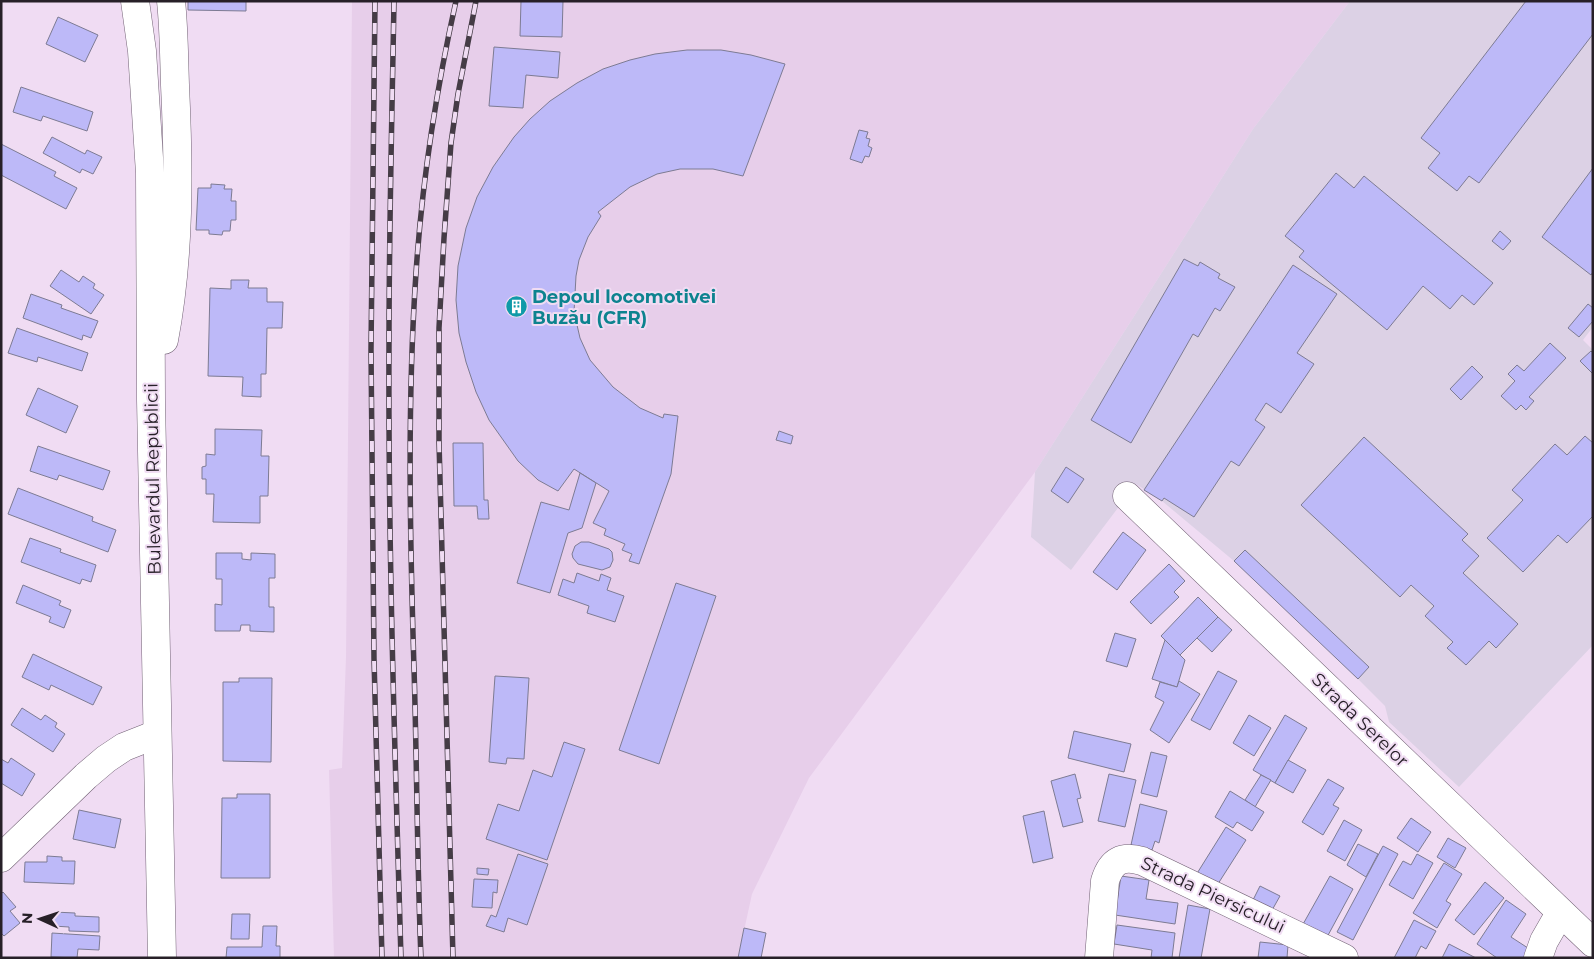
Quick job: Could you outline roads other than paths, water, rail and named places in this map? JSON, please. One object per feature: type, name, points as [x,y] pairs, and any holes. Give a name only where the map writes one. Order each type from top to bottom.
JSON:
[{"type":"main road","name":"Bulevardul Republicii","points":[[135,1],[142,51],[150,173],[151,400],[162,958]]},
{"type":"main road","points":[[151,400],[167,323],[175,245],[178,129],[171,1]]},
{"type":"main road","name":"Strada Serelor","points":[[1127,496],[1593,943]]},
{"type":"main road","points":[[1,858],[86,776],[106,760],[124,747],[157,734]]},
{"type":"main road","name":"Strada Piersicului","points":[[1099,958],[1107,874],[1115,863],[1122,859],[1131,858],[1142,861],[1344,958]]},
{"type":"main road","points":[[1538,958],[1544,941],[1560,913]]},
{"type":"railway","points":[[375,1],[371,350],[374,659],[382,958]]},
{"type":"railway","points":[[394,1],[389,420],[392,650],[401,958]]},
{"type":"railway","points":[[421,958],[411,520],[411,372],[416,273],[426,171],[436,103],[456,1]]},
{"type":"railway","points":[[453,958],[439,442],[439,328],[451,143],[458,94],[476,1]]},
{"type":"place","name":"Depoul locomotivei Buzău (CFR)","points":[[516,307]]}]
